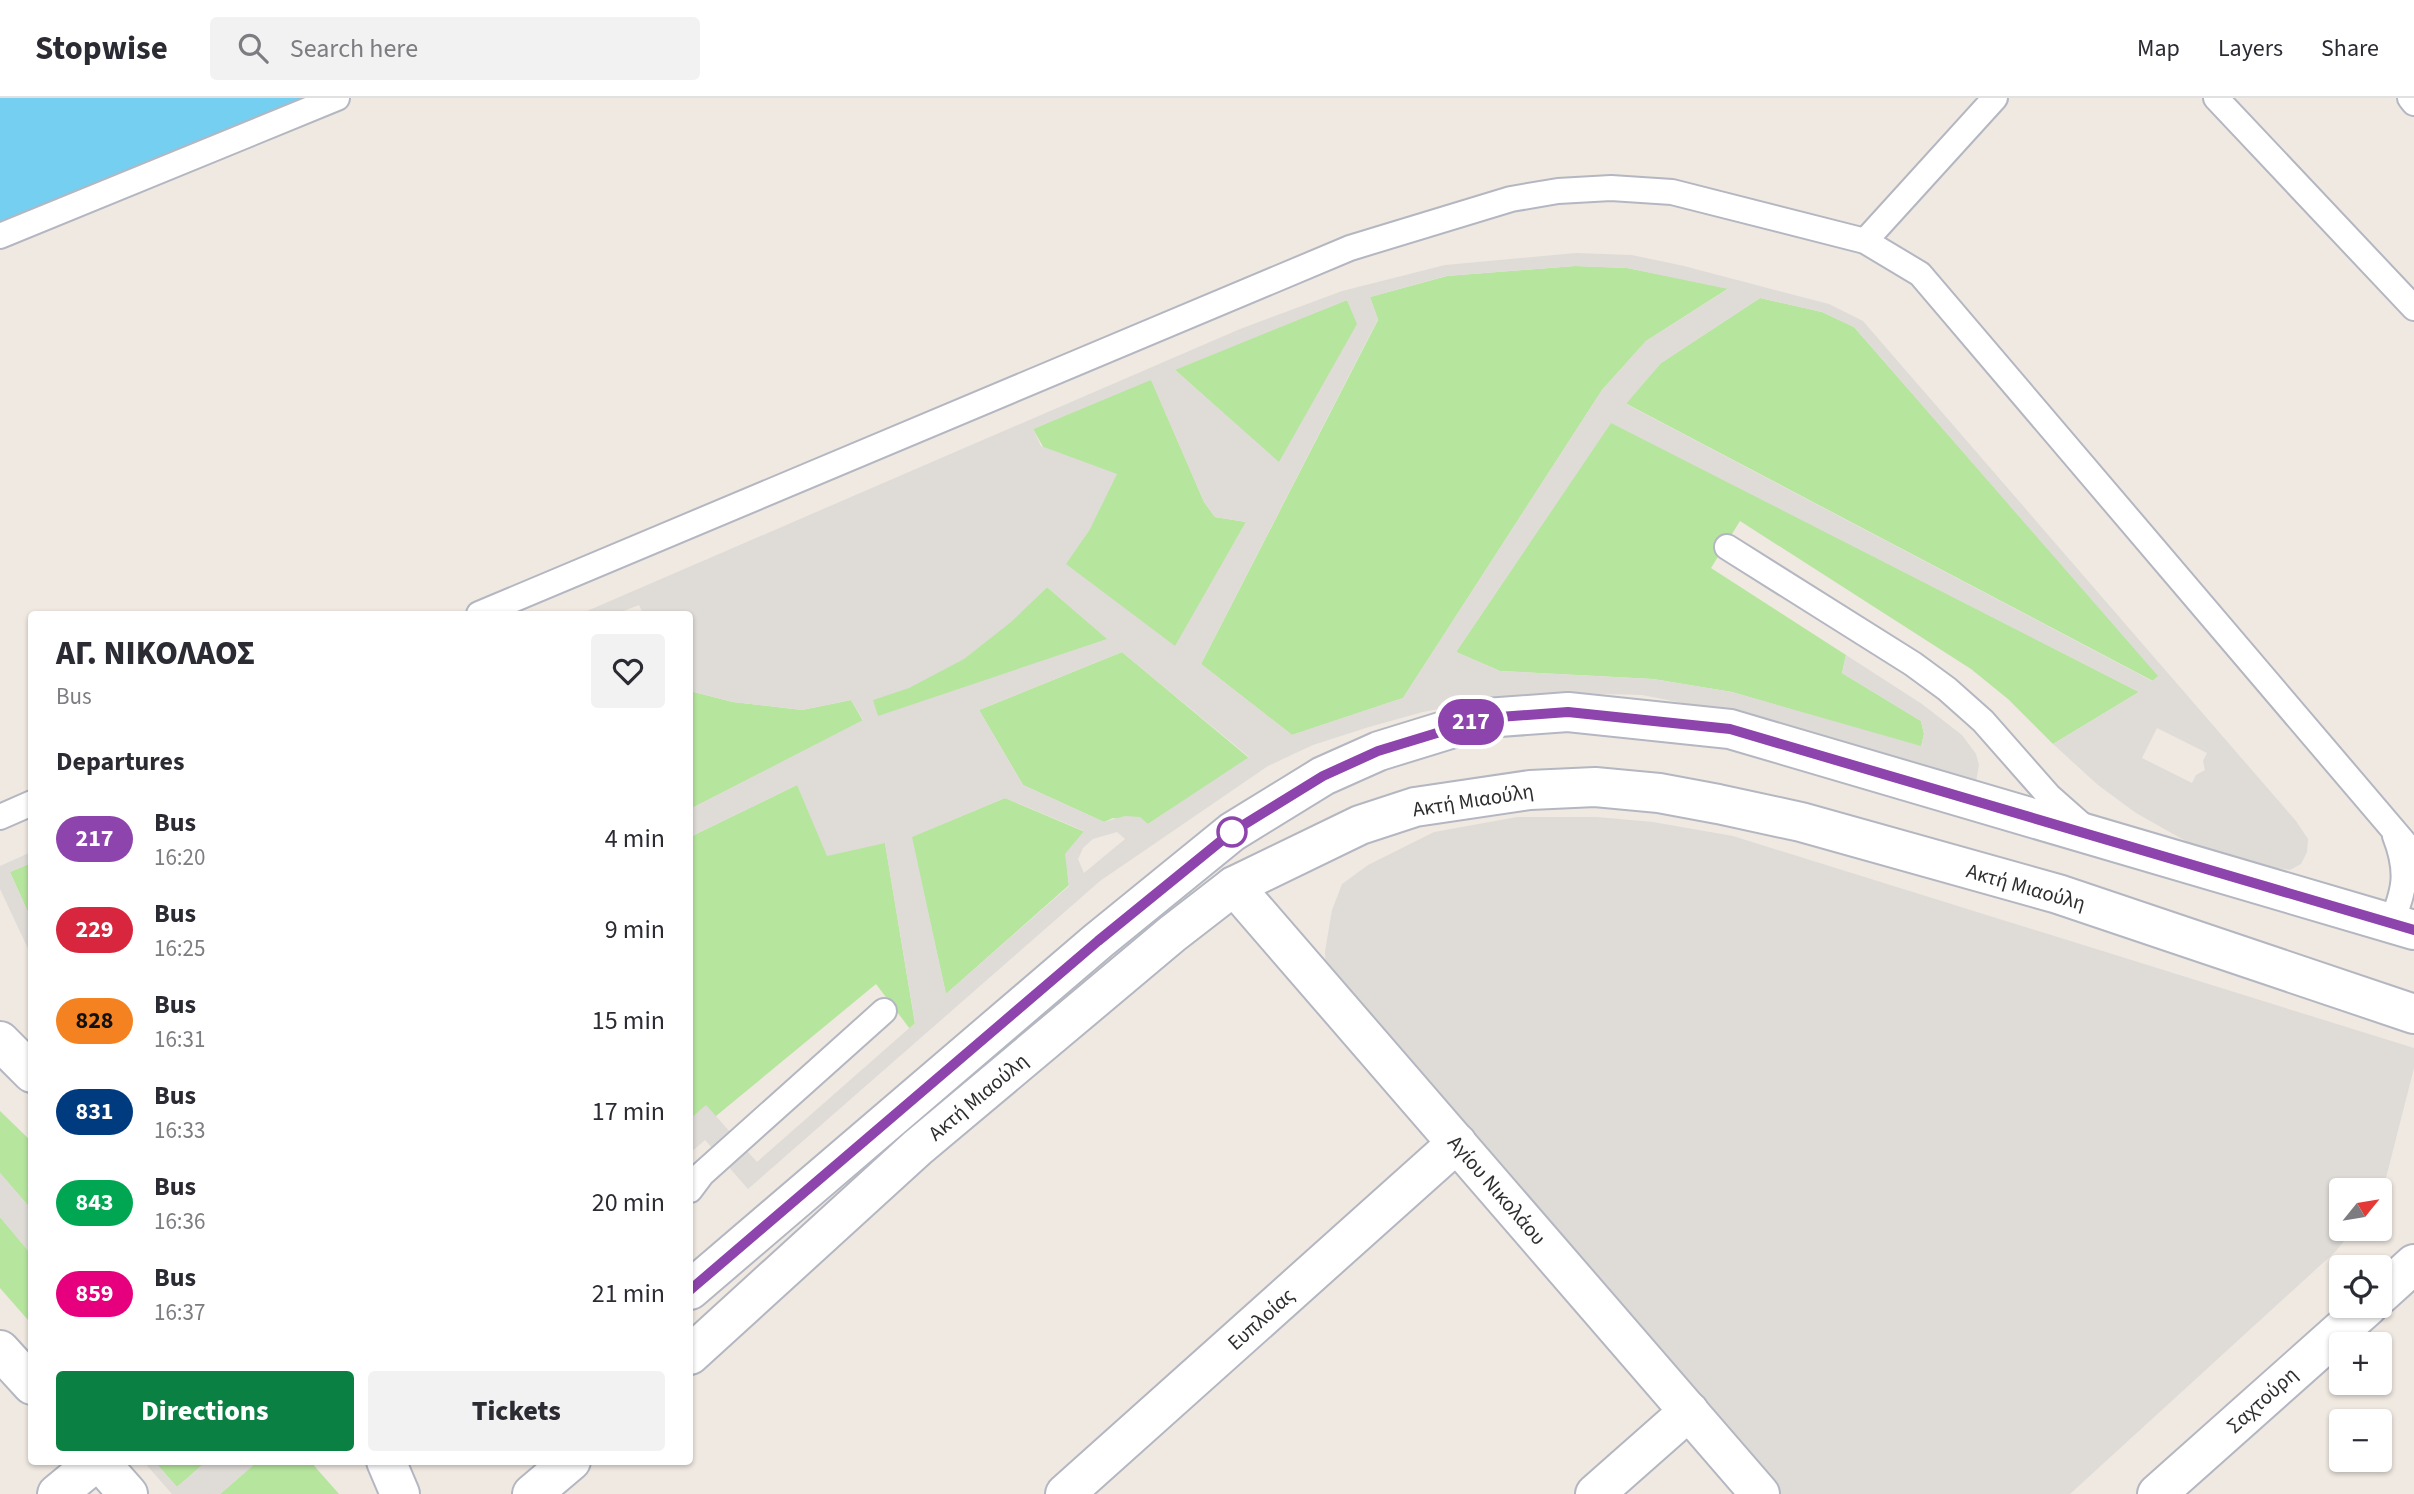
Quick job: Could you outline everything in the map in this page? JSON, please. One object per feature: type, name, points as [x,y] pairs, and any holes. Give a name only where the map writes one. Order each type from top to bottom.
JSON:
[{"type":"main road","name":"Ακτή Μιαούλη","points":[[693,1287],[1087,950],[1232,832],[1323,776],[1378,751],[1486,718],[1568,712],[1730,729],[2402,928]]},
{"type":"main road","name":"Ακτή Μιαούλη","points":[[693,1352],[918,1148],[1172,934],[1234,886],[1360,825],[1415,807],[1530,790],[1595,787],[1659,793],[1801,822],[2059,894],[2414,1014]]},
{"type":"main road","name":"Αγίου Νικολάου","points":[[1234,886],[1760,1494]]},
{"type":"main road","points":[[0,1041],[28,1069]]},
{"type":"main road","name":"Ευπλοίας","points":[[1065,1494],[1457,1143]]},
{"type":"main road","points":[[2392,1284],[2414,1264]]},
{"type":"main road","name":"Σαχτούρη","points":[[2157,1494],[2355,1318]]},
{"type":"main road","points":[[0,1350],[28,1381]]},
{"type":"main road","points":[[1595,1494],[1689,1411]]},
{"type":"main road","points":[[57,1494],[93,1465]]},
{"type":"main road","points":[[102,1465],[128,1494]]},
{"type":"main road","points":[[388,1465],[400,1494]]},
{"type":"main road","points":[[532,1494],[565,1465]]},
{"type":"lane","points":[[0,236],[337,98]]},
{"type":"lane","points":[[1865,241],[1995,98]]},
{"type":"lane","points":[[2216,98],[2414,308]]},
{"type":"lane","points":[[2410,98],[2414,103]]},
{"type":"lane","points":[[486,611],[1350,248],[1511,199],[1558,191],[1611,188],[1672,192],[1865,241],[1920,274],[2414,854]]},
{"type":"lane","points":[[1727,547],[1913,664],[1947,689],[1983,721],[2049,796],[2101,841]]},
{"type":"lane","points":[[0,817],[28,805]]},
{"type":"lane","points":[[2393,829],[2403,857],[2402,928]]},
{"type":"lane","points":[[693,1186],[702,1174],[884,1011]]},
{"type":"green space","points":[[1575,266],[1627,268],[1729,288],[1646,341],[1602,390],[1403,698],[1292,735],[1201,664],[1378,320],[1370,297],[1447,276]]},
{"type":"green space","points":[[1760,298],[1822,312],[1854,327],[2159,676],[2153,681],[1625,403],[1661,363]]},
{"type":"green space","points":[[1347,300],[1358,324],[1279,463],[1174,369]]},
{"type":"green space","points":[[1151,379],[1204,502],[1215,517],[1246,522],[1175,647],[1065,564],[1090,529],[1033,429]]},
{"type":"green space","points":[[1611,422],[2139,692],[2053,744],[2008,699],[1971,669],[1740,521],[1711,568],[1846,655],[1842,673],[1921,721],[1924,734],[1921,747],[1732,692],[1653,679],[1500,671],[1456,652]]},
{"type":"green space","points":[[1047,587],[1108,639],[878,717],[872,700],[922,679],[966,654],[1008,623]]},
{"type":"green space","points":[[1122,652],[1249,758],[1148,824],[1113,818],[1104,822],[1023,785],[979,710]]},
{"type":"green space","points":[[693,692],[733,702],[802,710],[851,700],[863,721],[693,807]]},
{"type":"green space","points":[[797,785],[885,843],[915,1024],[910,1029],[876,984],[716,1116],[693,1119],[693,836]]},
{"type":"green space","points":[[1005,798],[1085,832],[1075,844],[1070,856],[1069,885],[946,994],[911,837]]},
{"type":"green space","points":[[28,864],[28,912],[10,872]]},
{"type":"green space","points":[[0,1111],[28,1138],[28,1206],[0,1173]]},
{"type":"green space","points":[[0,1217],[28,1250],[28,1320],[0,1288]]},
{"type":"green space","points":[[158,1465],[202,1465],[177,1487]]},
{"type":"green space","points":[[253,1465],[314,1465],[339,1494],[220,1494]]},
{"type":"shaded area","points":[[1576,253],[1632,255],[1829,304],[1863,321],[2296,821],[2308,839],[2307,852],[2301,864],[2290,870],[2225,859],[2198,848],[2136,813],[2098,785],[2053,744],[2139,692],[1611,423],[1456,652],[1500,671],[1653,679],[1732,692],[1921,746],[1924,734],[1921,721],[1842,673],[1846,655],[1922,704],[1962,735],[1976,754],[1979,765],[1976,782],[1739,714],[1642,695],[1515,695],[1423,712],[1369,727],[1313,745],[1268,766],[1100,881],[748,1189],[705,1140],[693,1150],[693,1116],[706,1105],[757,1162],[915,1023],[885,843],[827,856],[797,785],[693,836],[693,807],[863,720],[851,700],[802,710],[733,702],[693,692],[693,611],[642,611],[639,605],[624,611],[587,611],[1240,329],[1342,291],[1445,265]],"holes":[[[1575,266],[1627,268],[1728,289],[1646,341],[1602,390],[1403,698],[1292,735],[1201,664],[1378,319],[1370,297],[1446,276]],[[1760,298],[1822,312],[1854,327],[2158,676],[2152,681],[1626,404],[1661,363]],[[1347,300],[1357,324],[1279,462],[1175,370]],[[1151,380],[1204,502],[1215,517],[1246,522],[1175,646],[1066,564],[1090,529],[1117,474],[1041,446],[1033,429]],[[1047,587],[1107,639],[878,716],[873,700],[909,688],[964,659],[1011,622]],[[1122,652],[1249,757],[1148,824],[1140,817],[1125,816],[1104,822],[1023,785],[979,710]],[[2157,728],[2207,753],[2203,761],[2205,770],[2196,775],[2192,783],[2142,758]],[[1005,798],[1084,831],[1065,854],[1069,886],[946,994],[912,837]],[[1117,832],[1125,839],[1084,873],[1078,859],[1083,848],[1093,839]]]},
{"type":"shaded area","points":[[1517,817],[1597,817],[1653,822],[1733,836],[2414,1048],[2414,1068],[2386,1178],[2329,1178],[2329,1241],[2344,1241],[2336,1251],[2070,1494],[1774,1494],[1326,975],[1325,951],[1332,910],[1342,884],[1368,865],[1434,832]]},
{"type":"shaded area","points":[[28,853],[28,864],[10,872],[28,912],[28,949],[0,889],[0,866]]},
{"type":"shaded area","points":[[0,1173],[28,1206],[28,1250],[0,1217]]},
{"type":"shaded area","points":[[147,1465],[158,1465],[177,1487],[202,1465],[253,1465],[220,1494],[172,1494]]},
{"type":"water","points":[[0,98],[306,98],[0,229]]},
{"type":"bus line","name":"217","points":[[693,1287],[1098,941],[1232,832],[1323,776],[1378,751],[1486,718],[1568,712],[1730,729],[2101,841],[2414,930]]}]
